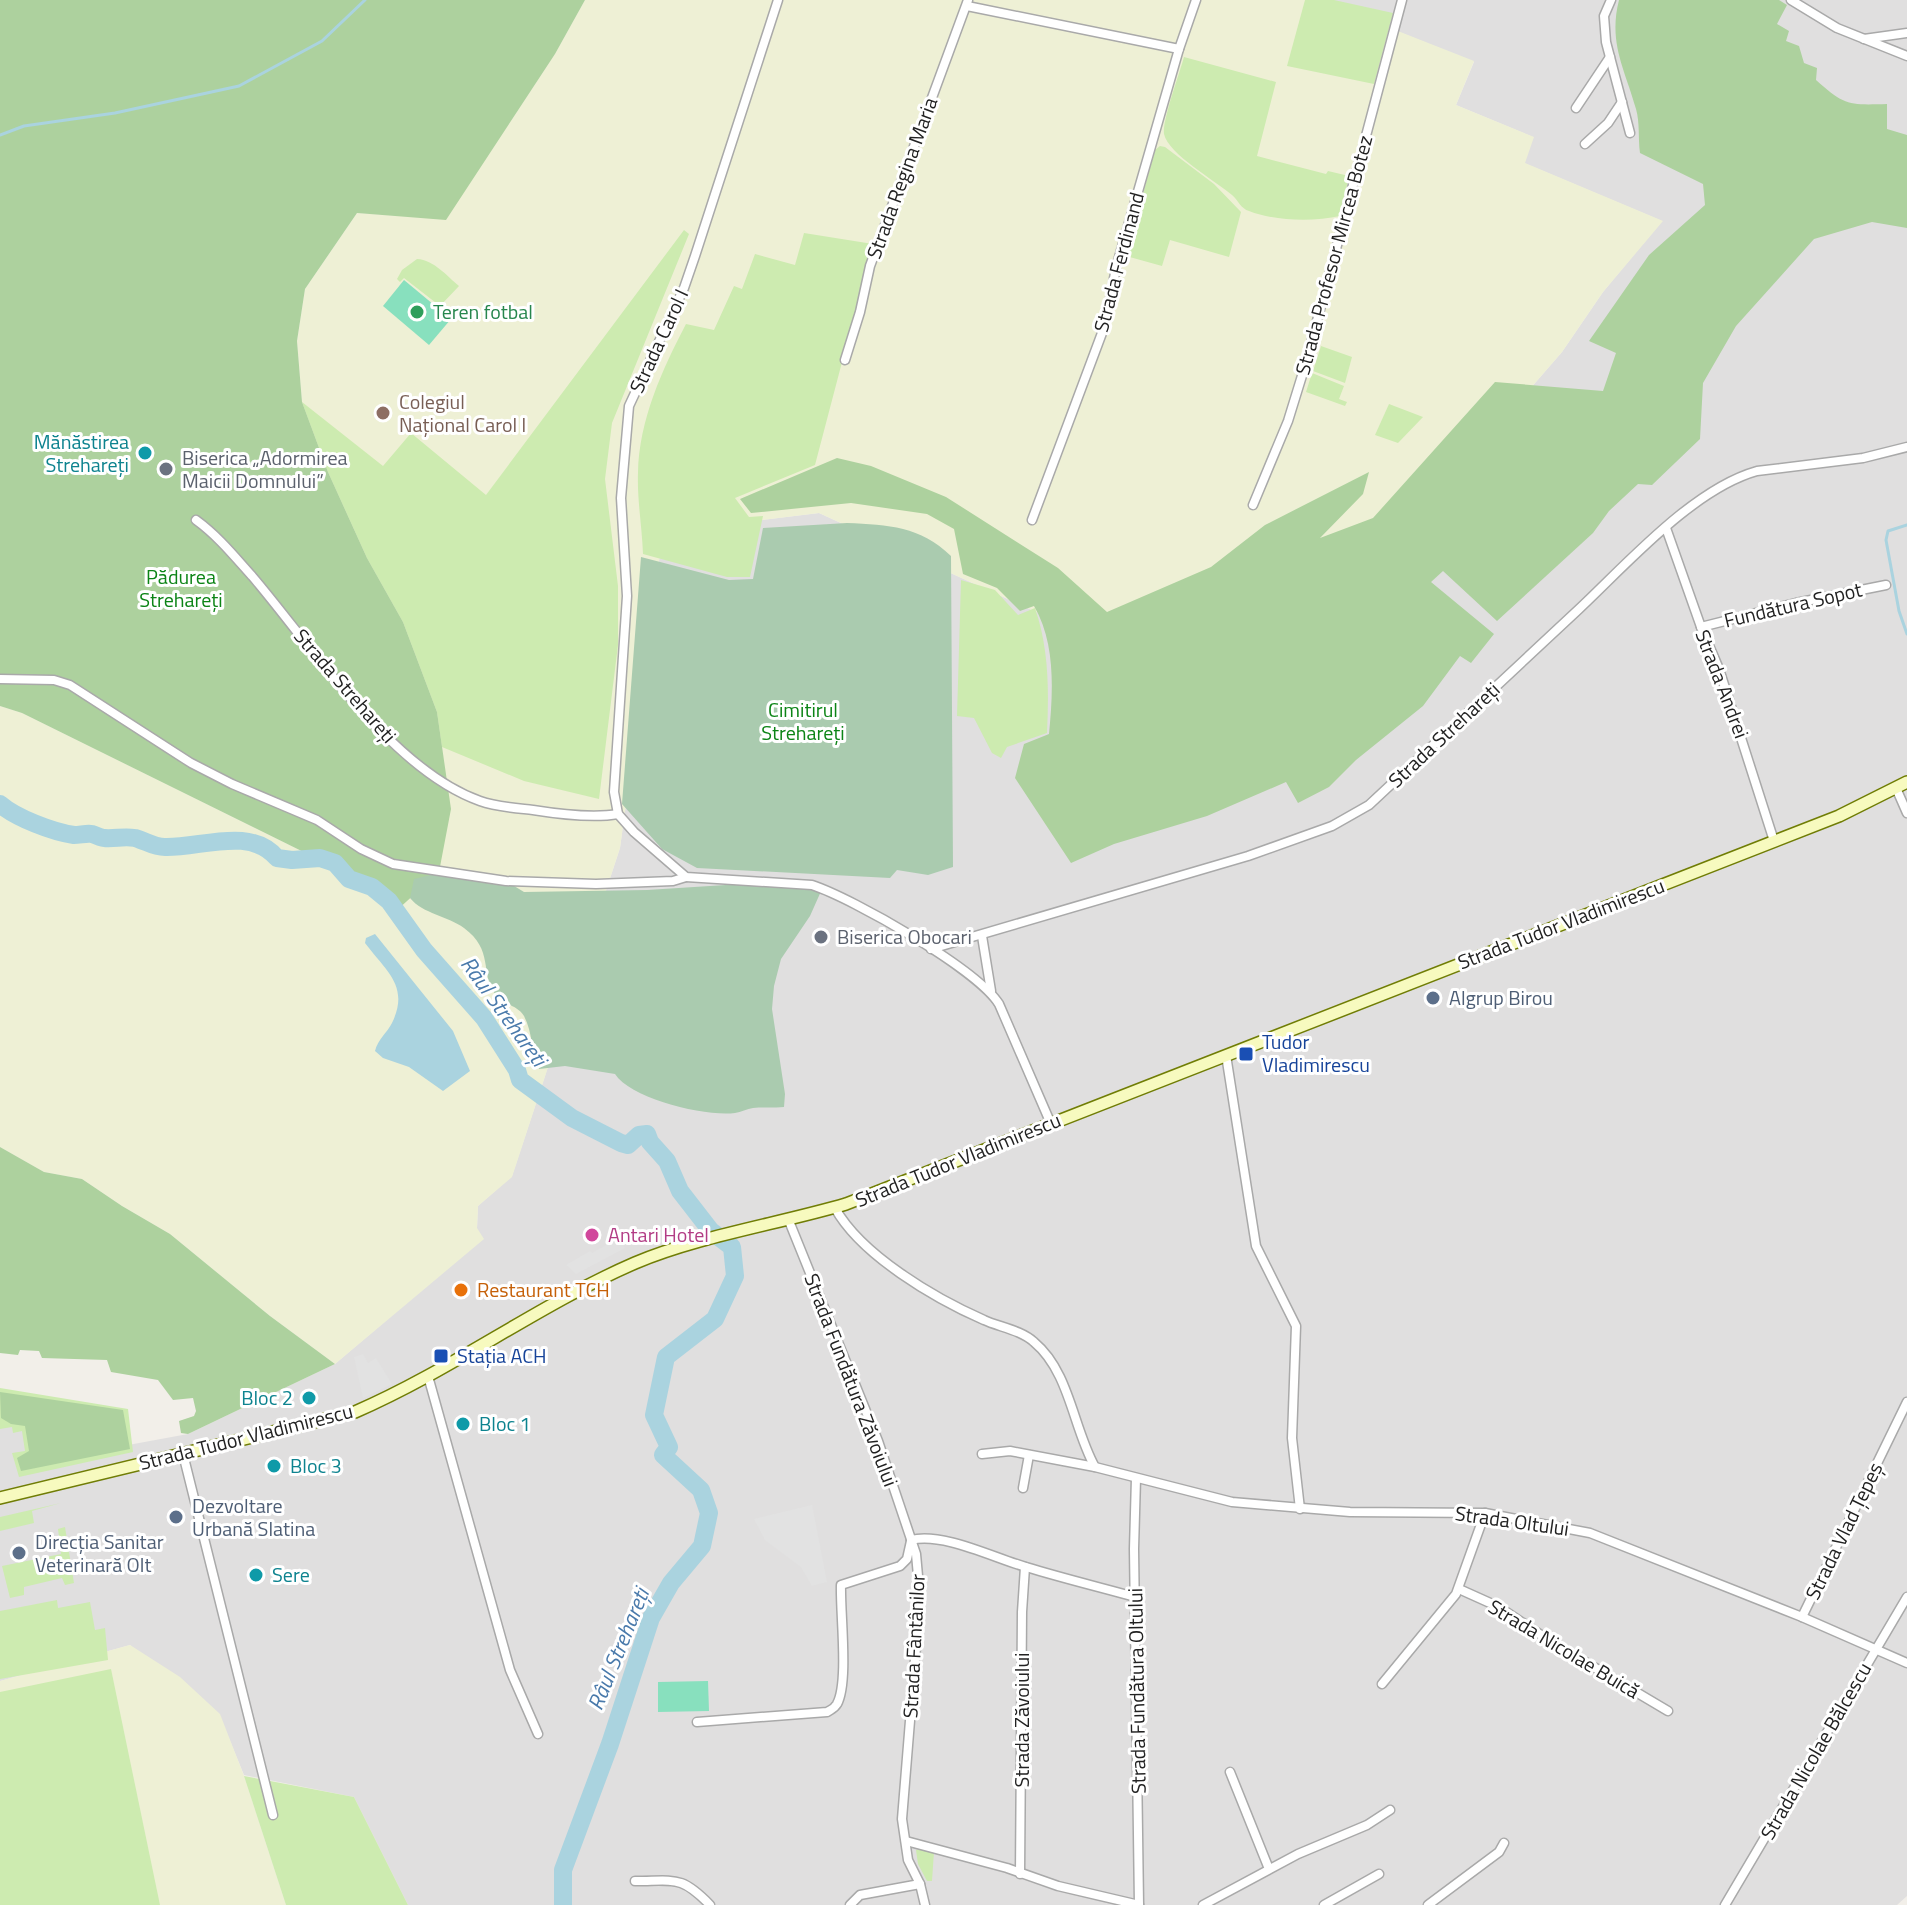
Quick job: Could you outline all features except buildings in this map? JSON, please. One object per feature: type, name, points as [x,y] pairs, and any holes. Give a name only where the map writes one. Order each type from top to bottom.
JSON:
[{"type":"main road","name":"Strada Tudor Vladimirescu","points":[[0,1498],[355,1412],[394,1395],[596,1281],[638,1262],[835,1208],[1839,816],[1901,785]]},
{"type":"street","name":"Strada Carol I","points":[[618,814],[614,792],[627,596],[621,498],[629,406],[684,288],[778,0]]},
{"type":"street","name":"Strada Ferdinand","points":[[1032,520],[1105,325],[1116,268],[1196,0]]},
{"type":"street","name":"Strada Profesor Mircea Botez","points":[[1253,505],[1288,421],[1305,366],[1402,0]]},
{"type":"street","points":[[1611,0],[1604,16],[1606,42],[1630,133]]},
{"type":"street","points":[[1791,0],[1837,28],[1907,56]]},
{"type":"street","points":[[968,3],[1179,49]]},
{"type":"street","name":"Strada Regina Maria","points":[[845,360],[870,266],[968,3]]},
{"type":"street","points":[[1862,39],[1907,33]]},
{"type":"street","points":[[1576,108],[1610,57]]},
{"type":"street","points":[[1585,144],[1608,123],[1622,101]]},
{"type":"street","name":"Strada Strehareți","points":[[931,949],[1262,851],[1332,826],[1369,805],[1666,528],[1699,501],[1742,475],[1805,463],[1863,458],[1907,447]]},
{"type":"street","name":"Strada Strehareți","points":[[196,520],[214,533],[277,605],[388,740],[419,765],[457,791],[492,805],[562,815],[618,814]]},
{"type":"street","name":"Strada Andrei","points":[[1666,528],[1733,709],[1774,841]]},
{"type":"street","name":"Fundătura Sopot","points":[[1701,627],[1886,585]]},
{"type":"street","points":[[0,679],[54,680],[70,685],[191,763],[317,820],[361,849],[393,864],[506,881],[596,884],[673,881],[686,877]]},
{"type":"street","points":[[1901,785],[1907,813]]},
{"type":"street","points":[[618,814],[686,877],[812,885],[848,901],[931,949],[991,992]]},
{"type":"street","points":[[982,936],[991,992],[1051,1124]]},
{"type":"street","points":[[1226,1055],[1256,1246],[1296,1326],[1292,1438],[1300,1509]]},
{"type":"street","points":[[835,1208],[851,1233],[889,1265],[957,1307],[1036,1343],[1058,1374],[1095,1467]]},
{"type":"street","name":"Strada Fundătura Zăvoiului","points":[[789,1221],[878,1441],[911,1540]]},
{"type":"street","points":[[428,1376],[510,1670],[538,1734]]},
{"type":"street","name":"Strada Vlad Țepeș","points":[[1802,1617],[1907,1402]]},
{"type":"street","name":"Strada Oltului","points":[[982,1454],[1010,1451],[1095,1467],[1232,1502],[1350,1512],[1485,1513],[1598,1535],[1907,1663]]},
{"type":"street","points":[[183,1454],[273,1815]]},
{"type":"street","points":[[1023,1488],[1029,1455]]},
{"type":"street","name":"Strada Fundătura Oltului","points":[[1136,1478],[1139,1905]]},
{"type":"street","points":[[1382,1684],[1459,1589],[1485,1513]]},
{"type":"street","points":[[697,1722],[827,1712],[834,1708],[840,1695],[842,1675],[841,1585],[900,1566],[907,1559],[911,1540],[926,1538],[946,1541],[1025,1567],[1135,1597]]},
{"type":"street","name":"Strada Fântânilor","points":[[911,1540],[917,1562],[920,1598],[902,1819],[908,1860],[920,1884],[925,1905]]},
{"type":"street","name":"Strada Zăvoiului","points":[[1020,1874],[1025,1567]]},
{"type":"street","name":"Strada Nicolae Buică","points":[[1459,1589],[1499,1607],[1668,1711]]},
{"type":"street","name":"Strada Nicolae Bălcescu","points":[[1725,1905],[1874,1649],[1903,1610],[1907,1597]]},
{"type":"street","points":[[1230,1772],[1269,1869]]},
{"type":"street","points":[[1203,1905],[1269,1869],[1367,1825],[1390,1810]]},
{"type":"street","points":[[906,1841],[1071,1890],[1139,1905]]},
{"type":"street","points":[[1428,1905],[1499,1852],[1504,1843]]},
{"type":"street","points":[[1324,1905],[1379,1874]]},
{"type":"street","points":[[635,1881],[679,1881],[690,1885],[710,1905]]},
{"type":"street","points":[[850,1905],[860,1895],[920,1884]]},
{"type":"shaded area","points":[[1319,0],[1907,0],[1907,1896],[1897,1905],[408,1905],[354,1797],[244,1775],[219,1714],[130,1645],[0,1681],[0,1399],[101,1450],[188,1434],[335,1364],[383,1323],[477,1228],[478,1206],[512,1176],[620,848],[663,532],[819,513],[1170,673],[1515,406],[1562,352],[1603,292],[1662,221],[1524,163],[1533,137],[1456,105],[1474,62]]},
{"type":"shaded area","points":[[619,1238],[625,1248],[576,1274],[566,1265],[590,1251],[592,1253]]},
{"type":"shaded area","points":[[363,1354],[368,1363],[376,1358],[392,1384],[363,1398],[354,1357]]},
{"type":"shaded area","points":[[812,1505],[827,1582],[812,1586],[801,1567],[765,1540],[754,1519]]},
{"type":"green space","name":"Pădurea Strehareți","points":[[0,0],[585,0],[555,54],[446,220],[357,213],[305,289],[297,341],[302,402],[328,472],[367,558],[403,622],[437,712],[451,809],[439,872],[396,911],[344,872],[22,713],[0,706]]},
{"type":"green space","points":[[585,0],[1319,0],[1474,61],[1456,105],[1534,137],[1525,163],[1663,221],[1603,292],[1562,352],[1468,454],[1170,673],[819,513],[663,532],[620,848],[512,1177],[478,1206],[477,1228],[484,1239],[335,1364],[270,1316],[170,1234],[82,1179],[44,1172],[0,1147],[0,706],[22,713],[344,872],[395,911],[302,402],[297,341],[305,289],[357,213],[446,219],[555,54]]},
{"type":"green space","points":[[1305,0],[1334,0],[1393,13],[1374,84],[1287,66]]},
{"type":"green space","points":[[1619,0],[1779,0],[1787,5],[1777,24],[1789,31],[1786,41],[1799,46],[1804,63],[1817,68],[1816,80],[1848,102],[1887,104],[1887,129],[1907,135],[1907,228],[1872,222],[1814,239],[1736,326],[1703,383],[1700,439],[1652,485],[1638,484],[1609,511],[1593,533],[1497,621],[1443,571],[1431,582],[1494,634],[1471,663],[1460,656],[1423,706],[1356,760],[1329,787],[1298,803],[1286,782],[1207,816],[1114,844],[1071,863],[1015,778],[1024,744],[1049,734],[1051,668],[1046,636],[1034,606],[1020,611],[997,588],[963,574],[954,529],[927,514],[851,503],[751,513],[740,499],[837,458],[871,466],[946,497],[1058,568],[1107,612],[1211,567],[1265,525],[1369,472],[1363,494],[1320,538],[1373,518],[1495,382],[1603,391],[1616,353],[1589,341],[1649,255],[1705,205],[1703,184],[1640,153],[1637,114],[1615,30]]},
{"type":"green space","points":[[1184,57],[1276,82],[1257,156],[1326,174],[1328,171],[1349,176],[1340,216],[1294,220],[1246,210],[1232,195],[1174,150],[1167,142],[1164,128]]},
{"type":"green space","points":[[1160,146],[1214,184],[1241,212],[1229,257],[1170,240],[1162,266],[1126,256],[1155,150]]},
{"type":"green space","points":[[684,230],[689,234],[612,423],[605,479],[618,586],[618,645],[599,799],[524,781],[442,747],[437,712],[403,622],[367,558],[328,472],[302,402],[383,466],[411,433],[486,495]]},
{"type":"green space","points":[[804,233],[873,244],[815,465],[735,498],[749,517],[763,516],[750,577],[727,577],[643,554],[638,493],[639,453],[653,396],[677,341],[686,324],[714,330],[734,286],[742,289],[755,254],[795,265]]},
{"type":"green space","points":[[417,259],[435,265],[459,286],[440,306],[404,278],[400,282],[397,279],[402,270]]},
{"type":"green space","name":"Teren fotbal","points":[[404,280],[451,319],[429,345],[383,306]]},
{"type":"green space","points":[[1321,346],[1352,357],[1345,383],[1313,371]]},
{"type":"green space","points":[[1312,373],[1344,386],[1339,399],[1347,402],[1345,406],[1306,392]]},
{"type":"green space","points":[[1389,404],[1423,417],[1398,443],[1375,435]]},
{"type":"green space","name":"Cimitirul Strehareți","points":[[847,523],[890,526],[916,533],[928,538],[951,556],[953,867],[928,875],[897,870],[890,878],[697,868],[662,849],[622,804],[641,557],[729,580],[753,579],[763,528]]},
{"type":"green space","points":[[961,580],[995,590],[1018,615],[1035,608],[1040,623],[1047,670],[1047,733],[1007,747],[1001,758],[992,753],[974,718],[957,716]]},
{"type":"green space","points":[[443,872],[506,881],[524,892],[647,890],[757,883],[822,889],[810,916],[781,959],[774,986],[772,1009],[785,1094],[784,1107],[753,1108],[735,1113],[706,1112],[652,1098],[636,1091],[615,1074],[565,1066],[539,1069],[524,1016],[495,994],[483,953],[473,936],[458,924],[422,908],[410,898],[414,879]]},
{"type":"green space","points":[[0,1147],[44,1172],[82,1179],[170,1234],[270,1316],[335,1364],[188,1434],[181,1433],[179,1421],[194,1416],[193,1398],[173,1400],[158,1380],[111,1372],[107,1360],[42,1358],[39,1351],[20,1350],[18,1355],[0,1353]]},
{"type":"green space","points":[[0,1388],[128,1409],[133,1452],[19,1477],[12,1453],[25,1451],[22,1431],[13,1433],[12,1427],[0,1429]]},
{"type":"green space","points":[[0,1392],[123,1410],[130,1449],[21,1471],[17,1458],[29,1451],[25,1426],[11,1424],[1,1418]]},
{"type":"green space","points":[[61,1503],[32,1511],[34,1523],[0,1531],[0,1517]]},
{"type":"green space","points":[[65,1527],[74,1583],[65,1585],[62,1578],[24,1587],[24,1595],[10,1598],[2,1566],[61,1554],[58,1529]]},
{"type":"green space","points":[[57,1600],[58,1608],[90,1602],[95,1630],[105,1628],[108,1660],[0,1679],[0,1611]]},
{"type":"green space","points":[[130,1645],[180,1677],[220,1714],[244,1776],[286,1905],[0,1905],[0,1681]]},
{"type":"green space","points":[[111,1669],[160,1905],[0,1905],[0,1692]]},
{"type":"green space","points":[[708,1681],[709,1711],[658,1712],[658,1682]]},
{"type":"green space","points":[[244,1776],[354,1797],[408,1905],[286,1905]]},
{"type":"green space","points":[[916,1850],[934,1852],[932,1881],[927,1881],[918,1864]]},
{"type":"water","points":[[375,934],[453,1031],[470,1071],[443,1091],[409,1067],[383,1058],[375,1051],[392,1023],[398,999],[397,989],[388,971],[365,943],[366,938]]},
{"type":"waterway","points":[[0,135],[24,126],[115,113],[239,86],[322,41],[365,0]]},
{"type":"waterway","points":[[1907,525],[1888,531],[1886,540],[1899,611],[1907,634]]},
{"type":"waterway","name":"Râul Strehareți","points":[[0,804],[35,824],[74,835],[131,837],[165,847],[239,841],[266,848],[277,858],[320,858],[335,863],[349,879],[372,887],[389,901],[424,950],[484,1018],[517,1070],[520,1080],[572,1118],[621,1143],[628,1145],[639,1135],[647,1134],[667,1161],[680,1191],[711,1231],[732,1247],[735,1276],[715,1319],[666,1357],[654,1415],[669,1447],[663,1455],[701,1490],[709,1513],[702,1546],[671,1583],[651,1618],[610,1744],[563,1870],[563,1905]]},
{"type":"place","name":"Teren fotbal","points":[[417,312]]},
{"type":"place","name":"Colegiul Național Carol l","points":[[383,413]]},
{"type":"place","name":"Mănăstirea Strehareți","points":[[145,453]]},
{"type":"place","name":"Biserica „Adormirea Maicii Domnului”","points":[[166,469]]},
{"type":"place","name":"Biserica Obocari","points":[[821,937]]},
{"type":"place","name":"Algrup Birou","points":[[1433,998]]},
{"type":"place","name":"Tudor Vladimirescu","points":[[1246,1054]]},
{"type":"place","name":"Antari Hotel","points":[[592,1235]]},
{"type":"place","name":"Restaurant TCH","points":[[461,1290]]},
{"type":"place","name":"Stația ACH","points":[[441,1356]]},
{"type":"place","name":"Bloc 2","points":[[309,1398]]},
{"type":"place","name":"Bloc 1","points":[[463,1424]]},
{"type":"place","name":"Bloc 3","points":[[274,1466]]},
{"type":"place","name":"Dezvoltare Urbană Slatina","points":[[176,1517]]},
{"type":"place","name":"Direcția Sanitar Veterinară Olt","points":[[19,1553]]},
{"type":"place","name":"Sere","points":[[256,1575]]}]
